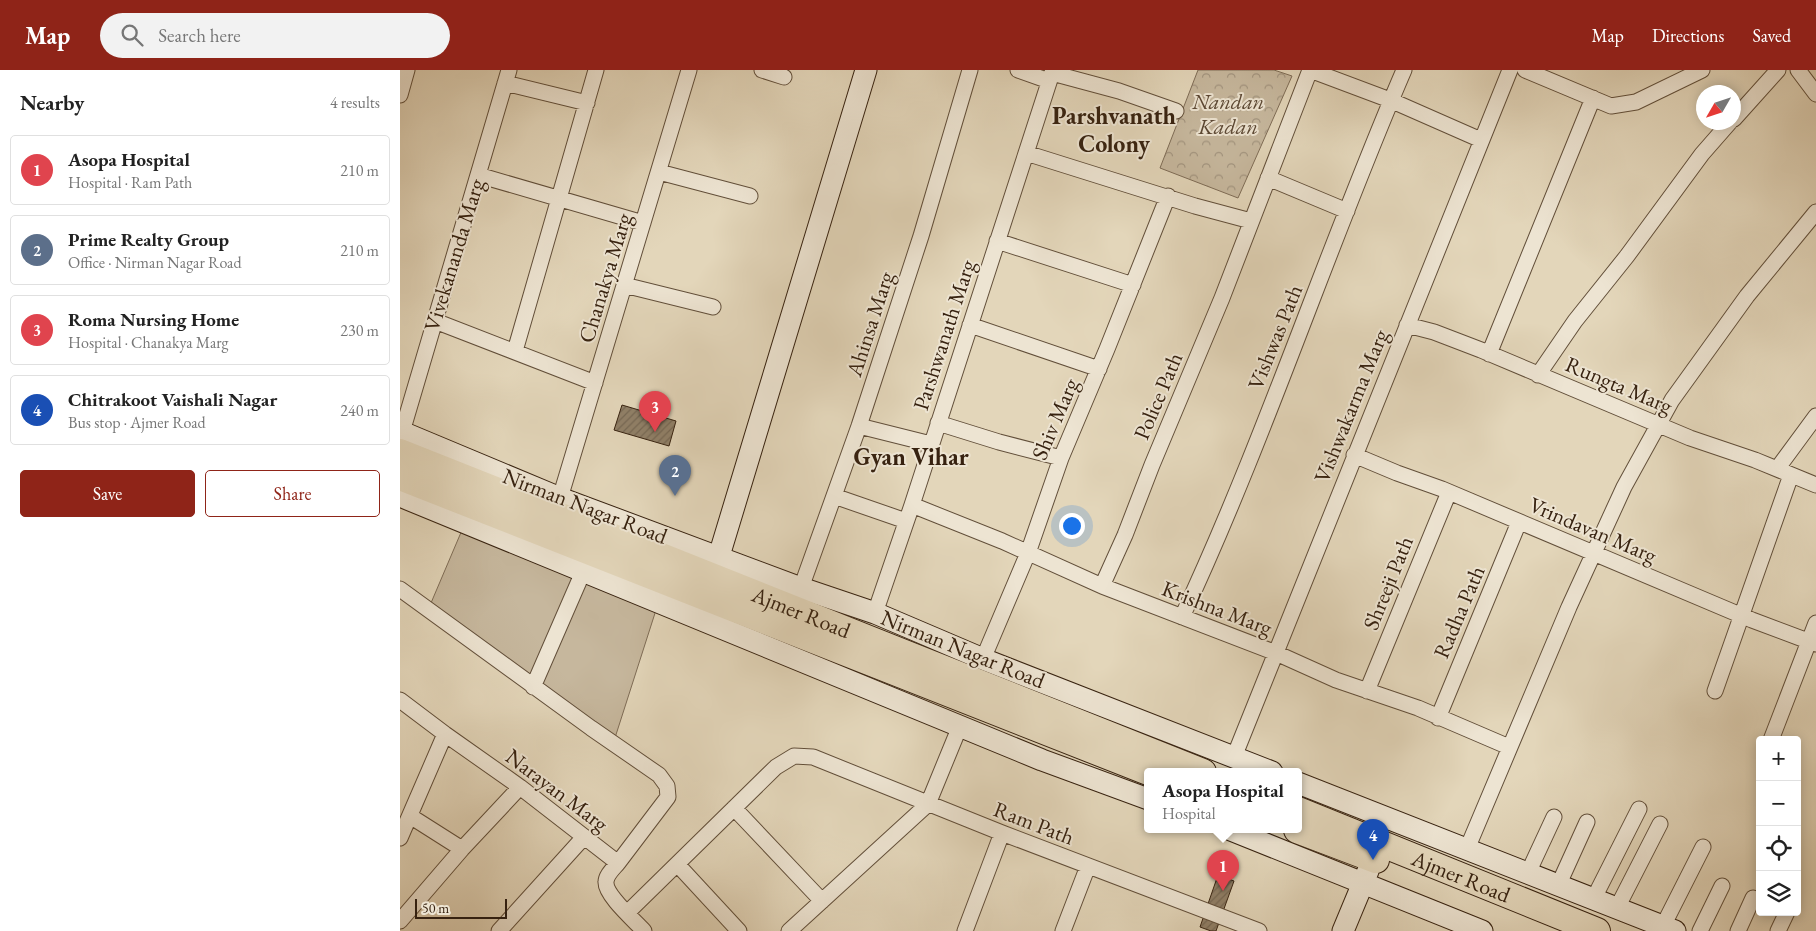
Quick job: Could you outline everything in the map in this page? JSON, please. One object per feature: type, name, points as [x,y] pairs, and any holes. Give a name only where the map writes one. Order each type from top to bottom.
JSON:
[{"type":"highway","name":"Ajmer Road","points":[[401,442],[1193,768]]},
{"type":"highway","name":"Ajmer Road","points":[[400,477],[589,563],[1144,771]]},
{"type":"highway","name":"Ajmer Road","points":[[1302,813],[1373,862],[1457,875],[1597,931]]},
{"type":"highway","name":"Ajmer Road","points":[[1302,832],[1550,931]]},
{"type":"street","points":[[400,95],[407,70]]},
{"type":"street","points":[[515,351],[596,70]]},
{"type":"street","name":"Chanakya Marg","points":[[560,498],[689,70]]},
{"type":"street","points":[[762,70],[784,77]]},
{"type":"street","points":[[719,556],[866,70]]},
{"type":"street","name":"Ahinsa Marg","points":[[801,588],[859,426],[921,236],[970,70]]},
{"type":"street","points":[[1018,70],[1051,74],[1119,91],[1176,111]]},
{"type":"street","points":[[1310,70],[1390,100],[1481,140]]},
{"type":"street","name":"Police Path","points":[[1102,586],[1125,535],[1152,465],[1222,298],[1310,70]]},
{"type":"street","name":"Vishwas Path","points":[[1182,617],[1201,576],[1278,388],[1390,100],[1404,70]]},
{"type":"street","name":"Vishwakarma Marg","points":[[1234,757],[1510,70]]},
{"type":"street","points":[[1525,70],[1612,106],[1636,102],[1702,70]]},
{"type":"street","points":[[1741,111],[1778,70]]},
{"type":"street","points":[[1798,70],[1816,94]]},
{"type":"street","name":"Parshwanath Marg","points":[[875,613],[912,505],[1051,74]]},
{"type":"street","points":[[507,76],[587,103]]},
{"type":"street","name":"Vivekananda Marg","points":[[401,442],[507,76]]},
{"type":"street","points":[[1489,354],[1593,98]]},
{"type":"street","points":[[1538,375],[1575,321],[1627,256],[1702,154],[1723,130]]},
{"type":"street","points":[[1026,153],[1251,221]]},
{"type":"street","points":[[659,172],[750,196]]},
{"type":"street","points":[[478,175],[644,223]]},
{"type":"street","points":[[1268,178],[1347,211]]},
{"type":"street","name":"Shiv Marg","points":[[982,658],[1028,553],[1061,458],[1099,369],[1168,196]]},
{"type":"street","points":[[1457,875],[1509,747],[1624,487],[1672,400],[1747,296],[1816,212]]},
{"type":"street","points":[[997,241],[1133,285]]},
{"type":"street","points":[[624,285],[713,306]]},
{"type":"street","points":[[435,321],[595,383]]},
{"type":"street","points":[[970,325],[1099,369]]},
{"type":"street","name":"Rungta Marg","points":[[1406,325],[1434,332],[1690,438],[1816,485]]},
{"type":"street","points":[[1715,691],[1741,615],[1784,472],[1816,416]]},
{"type":"street","points":[[938,423],[999,442],[1061,458]]},
{"type":"street","points":[[859,426],[931,444]]},
{"type":"street","name":"Nirman Nagar Road","points":[[401,442],[719,556],[801,588],[875,613],[982,658],[1262,768]]},
{"type":"street","name":"Vrindavan Marg","points":[[1354,455],[1449,492],[1741,615],[1812,642]]},
{"type":"street","name":"Shreeji Path","points":[[1367,691],[1449,492]]},
{"type":"street","points":[[400,496],[546,555],[589,563],[960,726],[1042,760],[1144,798]]},
{"type":"street","points":[[834,496],[906,520]]},
{"type":"street","name":"Krishna Marg","points":[[912,505],[1102,586],[1276,653],[1336,680],[1418,708],[1509,747]]},
{"type":"street","name":"Radha Path","points":[[1438,718],[1519,522]]},
{"type":"street","points":[[533,687],[589,563]]},
{"type":"street","points":[[400,589],[533,687],[659,775],[668,786],[668,797],[618,863]]},
{"type":"street","points":[[1773,736],[1812,642],[1816,623]]},
{"type":"street","name":"Narayan Marg","points":[[400,700],[520,787],[618,863],[607,876],[605,884],[608,893],[644,931]]},
{"type":"street","points":[[788,931],[928,804],[960,726]]},
{"type":"street","points":[[400,838],[445,734]]},
{"type":"street","name":"Ram Path","points":[[734,808],[776,767],[794,756],[813,757],[1002,833],[1259,931]]},
{"type":"street","points":[[1302,785],[1669,928],[1703,847]]},
{"type":"street","points":[[400,921],[462,849],[520,787]]},
{"type":"street","points":[[627,913],[734,808],[822,901]]},
{"type":"street","points":[[1594,898],[1639,809]]},
{"type":"street","points":[[410,816],[462,849]]},
{"type":"street","points":[[1528,873],[1554,817]]},
{"type":"street","points":[[1344,931],[1373,862],[1395,820]]},
{"type":"street","points":[[1558,886],[1587,822]]},
{"type":"street","points":[[1618,908],[1660,824]]},
{"type":"street","points":[[965,931],[1002,833]]},
{"type":"street","points":[[1244,833],[1373,862],[1482,931]]},
{"type":"street","points":[[499,931],[584,837]]},
{"type":"street","points":[[677,864],[738,931]]},
{"type":"street","points":[[1063,931],[1088,866]]},
{"type":"street","points":[[1700,931],[1722,886]]},
{"type":"street","points":[[1738,931],[1753,898]]},
{"type":"street","points":[[1778,931],[1785,916]]},
{"type":"green space","name":"Nandan Kadan","points":[[1198,70],[1274,70],[1292,76],[1238,198],[1160,168]]},
{"type":"green space","points":[[465,523],[656,610],[613,744],[428,610]]},
{"type":"building","points":[[622,405],[676,421],[669,446],[614,430]]},
{"type":"building","points":[[1218,875],[1234,881],[1216,931],[1211,931],[1200,927]]},
{"type":"place","name":"Roma Nursing Home","points":[[655,432]]},
{"type":"place","name":"Prime Realty Group","points":[[675,496]]},
{"type":"place","name":"Chitrakoot Vaishali Nagar","points":[[1373,860]]},
{"type":"place","name":"Asopa Hospital","points":[[1223,891]]},
{"type":"district","name":"Parshvanath Colony","points":[[1114,129]]},
{"type":"district","name":"Gyan Vihar","points":[[911,456]]}]
